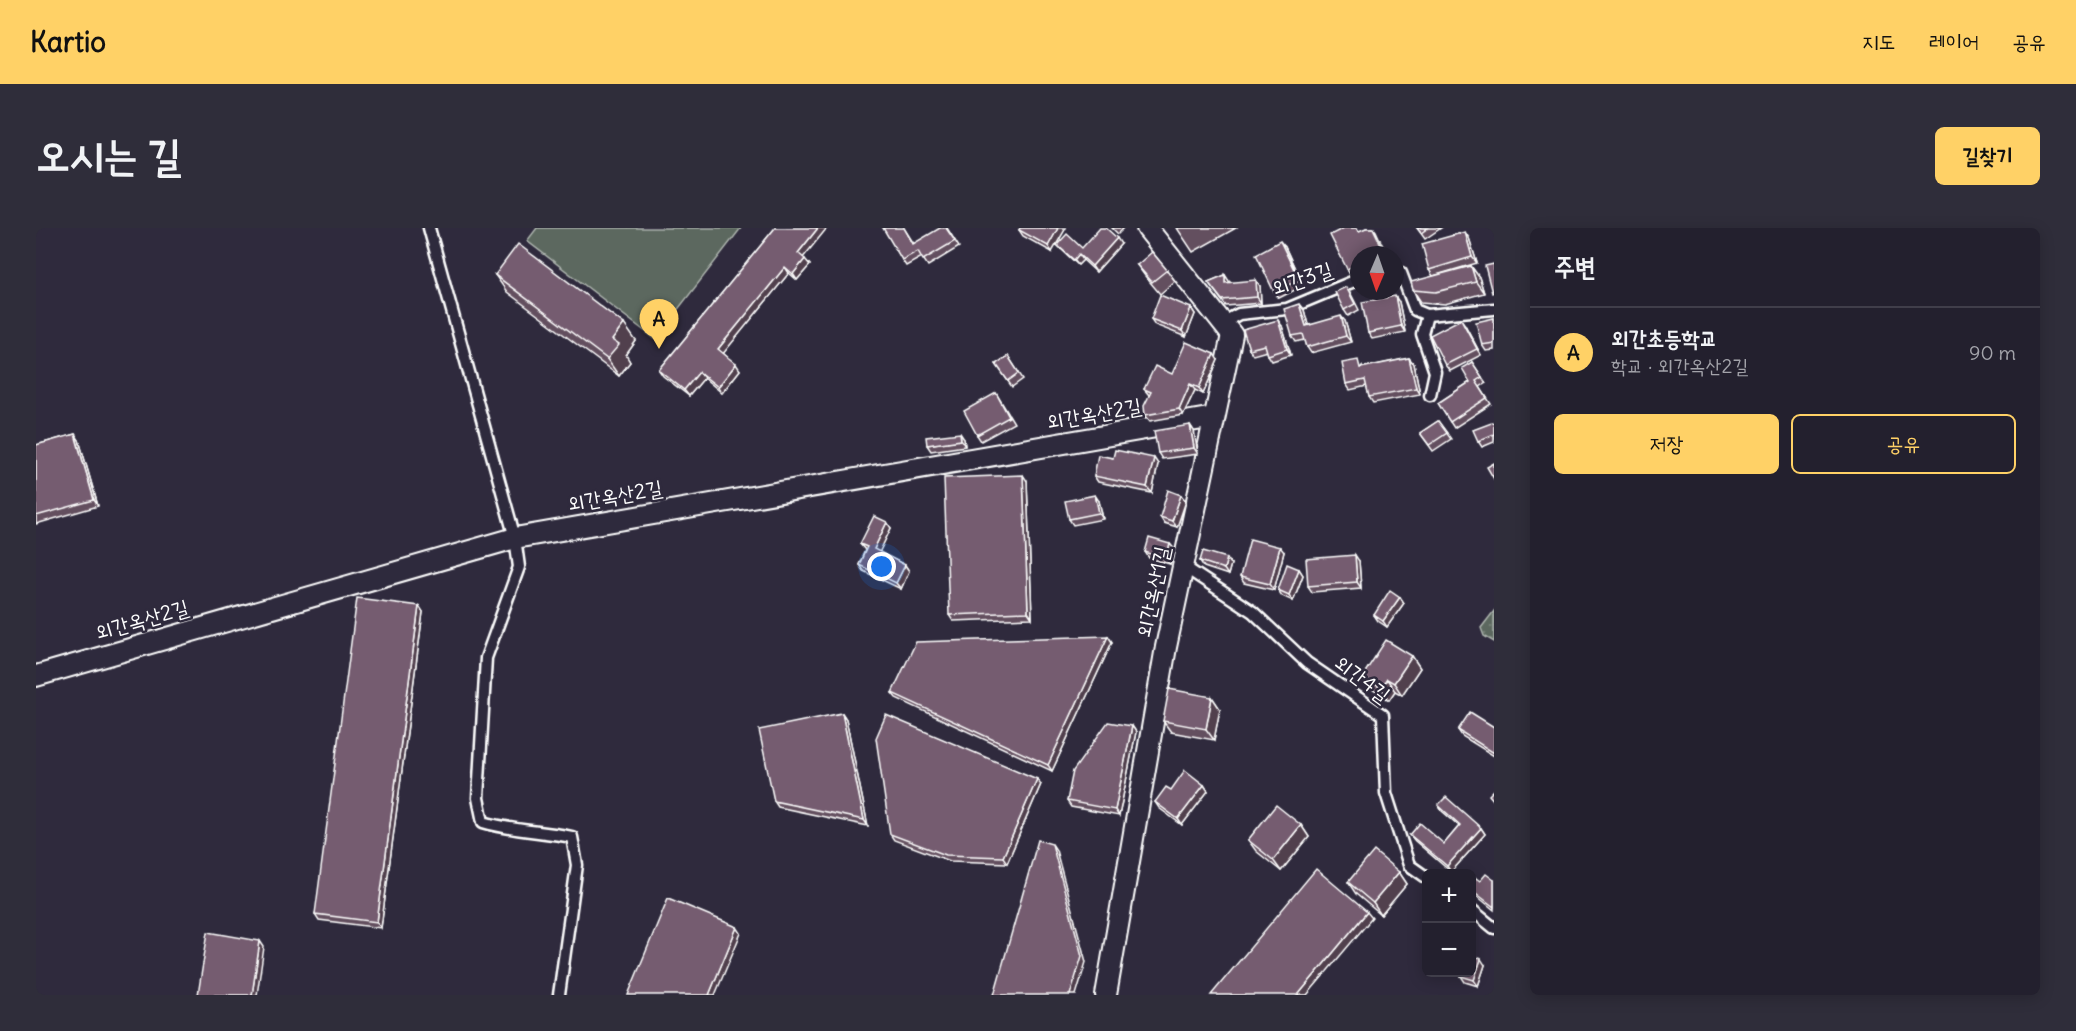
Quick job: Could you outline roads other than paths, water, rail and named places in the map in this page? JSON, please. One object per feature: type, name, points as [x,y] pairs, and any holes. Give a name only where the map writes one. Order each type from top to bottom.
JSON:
[{"type":"street","name":"외간옥산1길","points":[[1106,995],[1164,658],[1232,335],[1147,228]]},
{"type":"street","name":"외간옥산2길","points":[[36,676],[514,538],[1214,417]]},
{"type":"lane","points":[[429,228],[514,538],[519,567],[486,658],[478,798],[483,822],[501,828],[572,837],[577,865],[559,995]]},
{"type":"lane","points":[[1404,281],[1415,310],[1426,315],[1494,309]]},
{"type":"lane","name":"외간3길","points":[[1222,323],[1239,314],[1287,309],[1350,283]]},
{"type":"lane","points":[[1426,315],[1422,334],[1434,372],[1430,395]]},
{"type":"lane","name":"외간4길","points":[[1183,566],[1253,612],[1307,663],[1383,716],[1386,793],[1409,866],[1422,874]]},
{"type":"lane","points":[[1476,913],[1494,928]]},
{"type":"place","name":"외간초등학교","points":[[659,349]]}]
